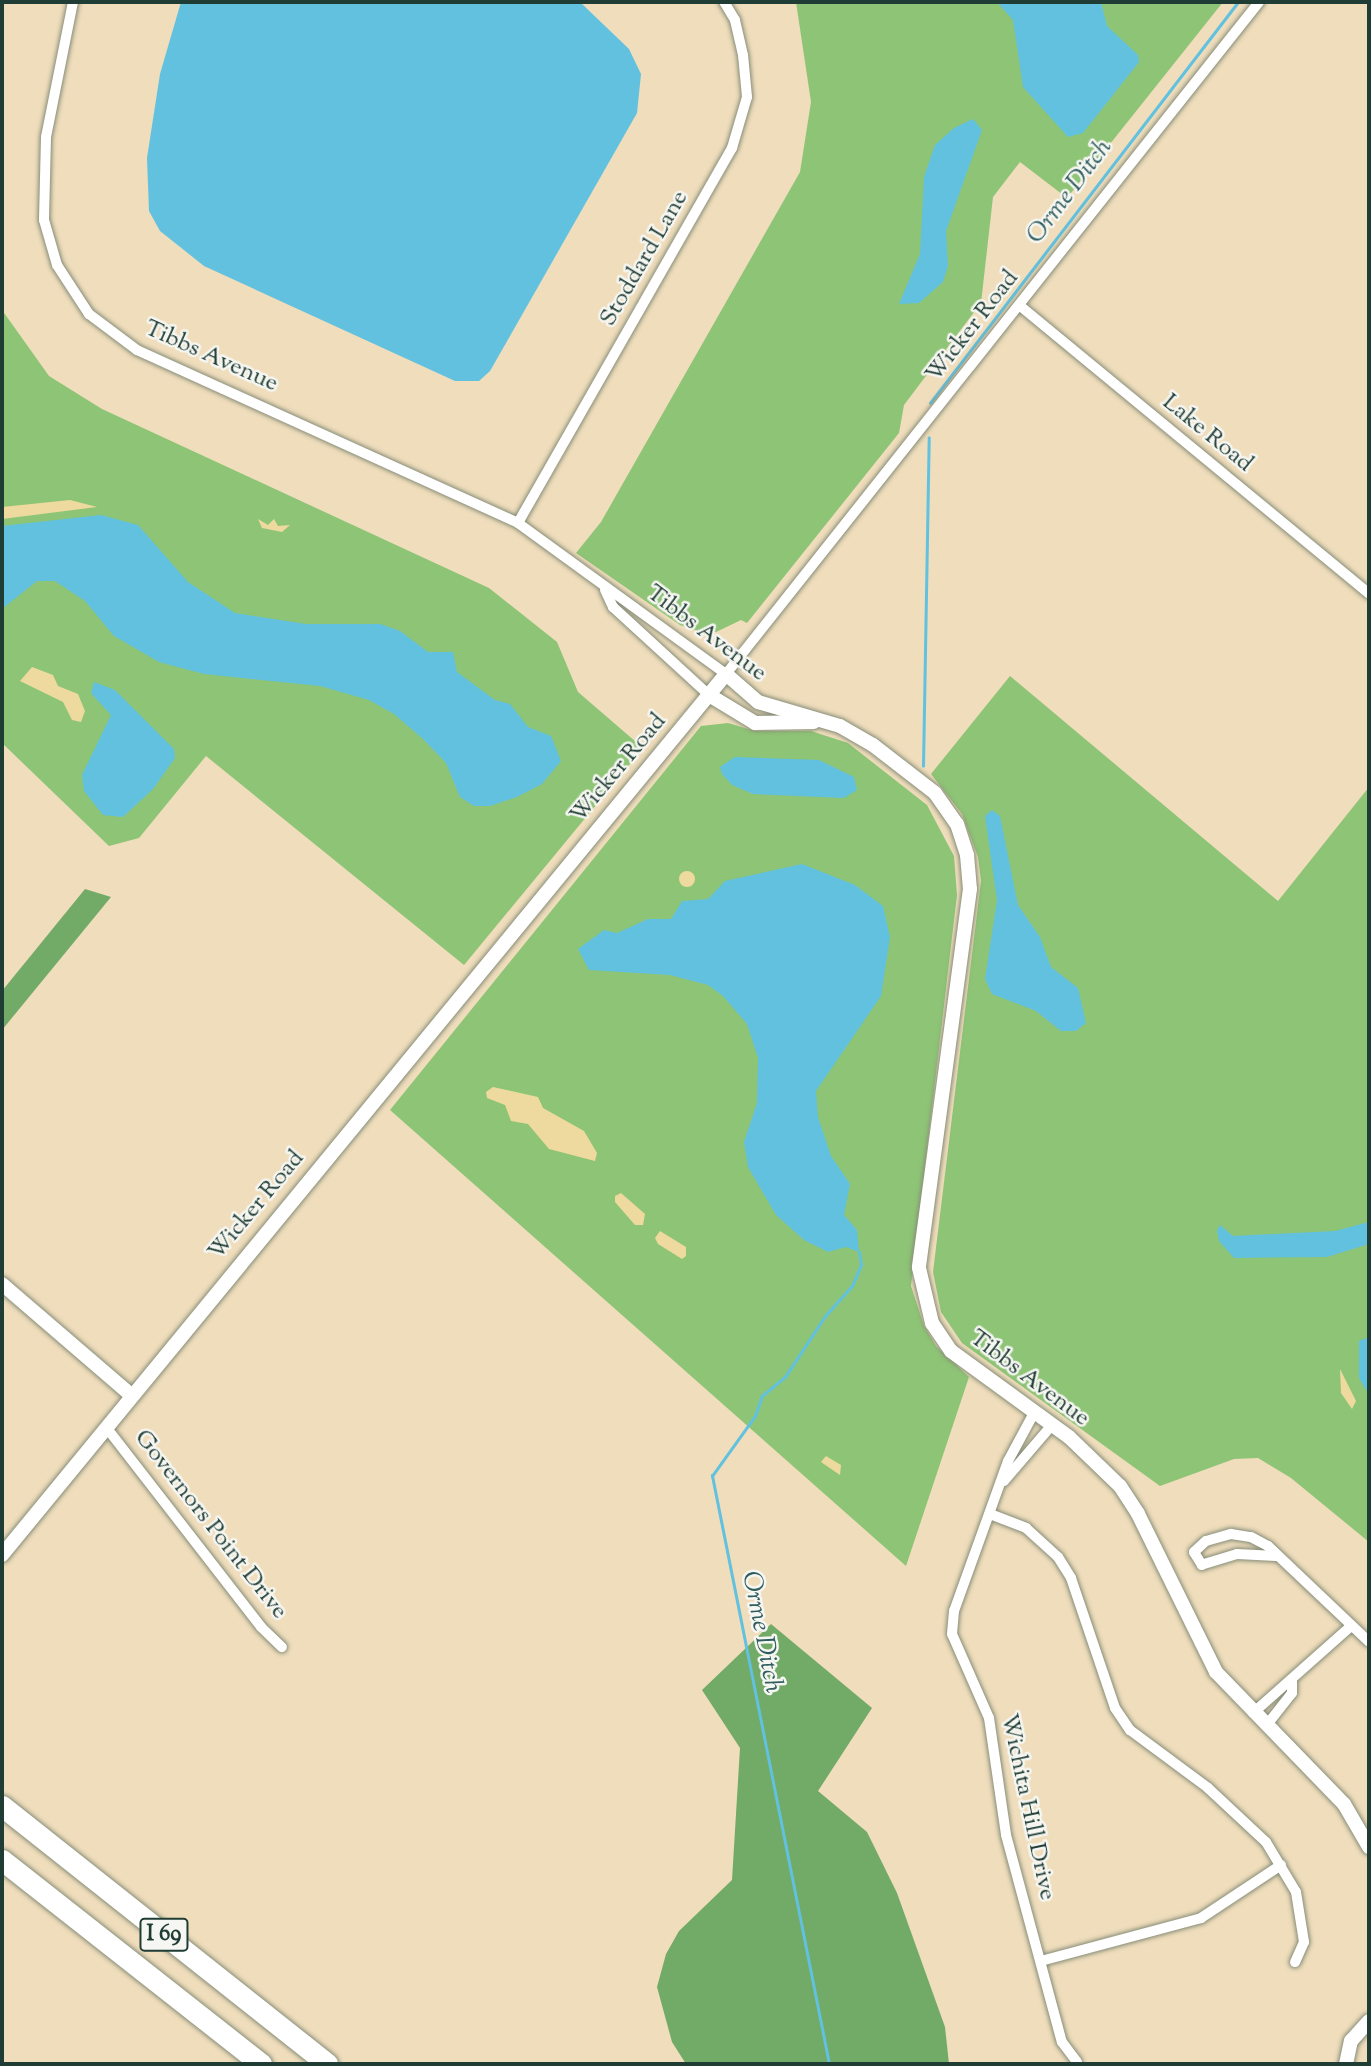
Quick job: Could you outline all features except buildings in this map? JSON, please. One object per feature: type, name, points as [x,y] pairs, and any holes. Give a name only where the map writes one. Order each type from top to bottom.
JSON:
[{"type":"highway","name":"I 69","points":[[2,1806],[327,2064]]},
{"type":"highway","name":"I 69","points":[[2,1860],[261,2064]]},
{"type":"street","name":"Tibbs Avenue","points":[[73,2],[46,137],[44,220],[57,265],[89,314],[137,350],[518,523],[605,590],[667,628],[758,702],[857,734],[935,793],[957,824],[967,855],[970,888],[920,1286],[932,1324],[951,1351],[1097,1460],[1119,1486],[1139,1514],[1216,1672],[1344,1804],[1369,1847]]},
{"type":"street","name":"Stoddard Lane","points":[[518,523],[739,130],[747,97],[743,55],[735,20],[724,2]]},
{"type":"street","name":"Wicker Road","points":[[2,1555],[726,674],[1259,2]]},
{"type":"street","name":"Lake Road","points":[[1019,305],[1369,594]]},
{"type":"street","name":"Tibbs Avenue","points":[[605,590],[613,607],[709,695],[755,723],[822,721]]},
{"type":"street","points":[[2,1284],[131,1395]]},
{"type":"street","name":"Wichita Hill Drive","points":[[1034,1413],[1008,1461],[1003,1483],[954,1611],[952,1634],[989,1718],[1006,1835],[1062,2042],[1077,2062]]},
{"type":"street","name":"Wichita Hill Drive","points":[[1003,1483],[1052,1425]]},
{"type":"street","name":"Governors Point Drive","points":[[106,1427],[261,1627],[282,1647]]},
{"type":"street","points":[[990,1514],[1026,1528],[1058,1558],[1071,1578],[1115,1708],[1130,1730],[1208,1788],[1266,1842],[1296,1892],[1304,1941],[1295,1962]]},
{"type":"street","points":[[1276,1556],[1237,1554],[1202,1565],[1194,1552],[1206,1541],[1231,1534],[1251,1537],[1276,1556],[1369,1642]]},
{"type":"street","points":[[1253,1713],[1350,1627]]},
{"type":"street","points":[[1266,1726],[1292,1693],[1292,1681]]},
{"type":"street","points":[[1041,1961],[1202,1918],[1281,1865]]},
{"type":"street","points":[[1346,2064],[1351,2041],[1369,2021]]},
{"type":"green space","points":[[796,2],[1223,2],[1067,198],[1020,162],[993,197],[981,303],[904,405],[899,433],[747,623],[741,620],[716,632],[704,633],[680,625],[576,553],[601,522],[800,172],[811,102]]},
{"type":"green space","points":[[2,310],[49,376],[102,409],[489,588],[557,642],[578,692],[643,748],[464,965],[206,756],[139,838],[109,846],[2,743]]},
{"type":"green space","points":[[1010,676],[1278,901],[1369,787],[1369,1542],[1291,1478],[1258,1458],[1234,1459],[1160,1486],[962,1343],[941,1312],[933,1272],[981,881],[978,857],[962,814],[931,774]]},
{"type":"green space","points":[[728,723],[755,731],[811,731],[848,743],[927,805],[954,856],[957,895],[911,1286],[924,1326],[936,1346],[969,1377],[906,1566],[390,1110],[701,726]]},
{"type":"green space","points":[[85,889],[111,897],[2,1030],[2,991]]},
{"type":"green space","points":[[771,1624],[872,1708],[818,1791],[867,1832],[897,1893],[945,2027],[949,2064],[686,2064],[672,2042],[657,1987],[666,1954],[679,1931],[732,1880],[740,1748],[702,1690]]},
{"type":"sand","points":[[70,500],[97,507],[2,519],[2,507]]},
{"type":"sand","points":[[258,519],[268,525],[274,519],[278,526],[290,525],[282,532],[262,528]]},
{"type":"sand","points":[[32,667],[53,675],[58,686],[78,694],[85,711],[81,722],[72,720],[63,702],[20,681]]},
{"type":"sand","points":[[687,871],[693,873],[693,885],[687,887],[681,885],[679,879],[681,873]]},
{"type":"sand","points":[[493,1087],[538,1097],[543,1108],[584,1131],[597,1153],[595,1161],[549,1149],[528,1124],[511,1121],[505,1105],[487,1098],[486,1092]]},
{"type":"sand","points":[[621,1193],[645,1214],[643,1225],[635,1225],[615,1202],[615,1196]]},
{"type":"sand","points":[[660,1231],[686,1247],[686,1256],[682,1259],[658,1244],[655,1238]]},
{"type":"sand","points":[[1340,1369],[1356,1401],[1352,1409],[1341,1393]]},
{"type":"sand","points":[[826,1456],[841,1465],[840,1475],[821,1462]]},
{"type":"water","points":[[181,2],[580,2],[629,49],[641,74],[637,113],[490,371],[479,381],[455,381],[204,266],[160,231],[149,211],[147,158],[160,74]]},
{"type":"water","points":[[997,2],[1101,2],[1107,26],[1138,55],[1139,62],[1083,133],[1068,137],[1023,87],[1013,20]]},
{"type":"water","points":[[973,119],[982,130],[946,231],[948,266],[943,282],[919,303],[899,304],[920,254],[924,177],[935,145],[954,128]]},
{"type":"water","points":[[101,515],[138,525],[188,582],[235,613],[306,624],[380,624],[400,631],[428,652],[453,652],[457,672],[495,700],[510,704],[528,727],[551,736],[561,761],[542,784],[517,797],[490,806],[474,806],[460,797],[446,763],[423,739],[394,714],[369,700],[320,686],[204,674],[159,662],[114,636],[85,601],[55,581],[37,581],[2,609],[2,526]]},
{"type":"water","points":[[94,682],[115,690],[174,749],[175,758],[153,789],[123,817],[103,815],[84,791],[82,775],[111,715],[91,693]]},
{"type":"water","points":[[735,757],[819,760],[854,777],[857,790],[844,798],[753,794],[732,785],[722,774],[720,767]]},
{"type":"water","points":[[992,810],[1000,816],[1018,905],[1040,937],[1051,967],[1078,988],[1086,1023],[1076,1031],[1061,1031],[1036,1011],[992,994],[985,979],[997,900],[985,816]]},
{"type":"water","points":[[802,864],[855,885],[883,906],[890,937],[881,996],[816,1091],[818,1117],[831,1156],[850,1184],[844,1215],[857,1230],[859,1252],[846,1247],[828,1252],[804,1240],[776,1215],[748,1167],[744,1142],[757,1103],[758,1058],[747,1024],[723,996],[708,985],[670,975],[589,970],[578,949],[604,930],[617,933],[648,919],[671,919],[682,901],[708,899],[725,881]]},
{"type":"water","points":[[1369,1222],[1369,1244],[1327,1257],[1234,1258],[1219,1241],[1217,1231],[1220,1225],[1233,1236],[1335,1231]]},
{"type":"water","points":[[1369,1337],[1369,1395],[1359,1378],[1359,1341]]},
{"type":"waterway","name":"Orme Ditch","points":[[930,403],[1238,2]]},
{"type":"waterway","name":"Orme Ditch","points":[[923,766],[929,438]]},
{"type":"waterway","name":"Orme Ditch","points":[[829,2064],[712,1476],[755,1416],[762,1396],[785,1377],[825,1316],[852,1286],[861,1265],[859,1252]]}]
